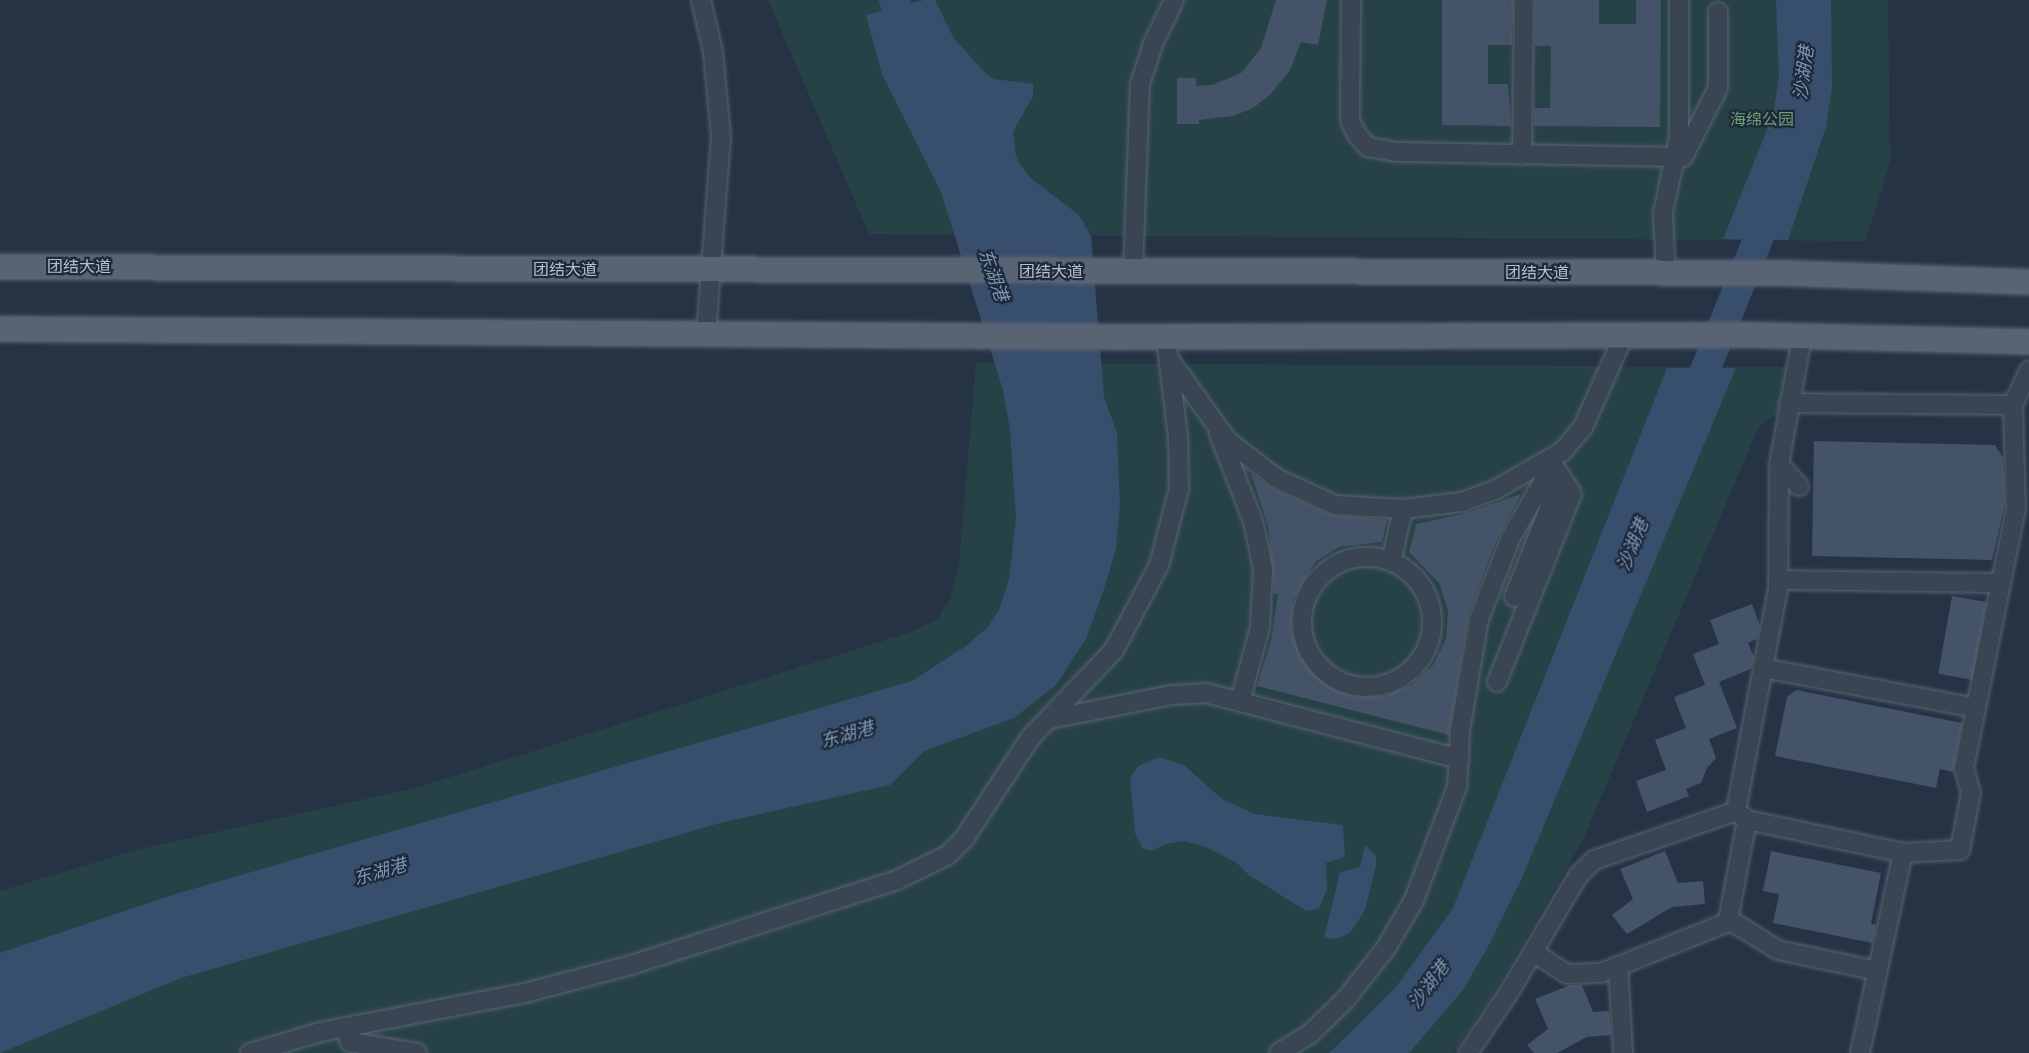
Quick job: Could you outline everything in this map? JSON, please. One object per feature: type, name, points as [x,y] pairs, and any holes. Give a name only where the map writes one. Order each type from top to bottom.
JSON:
[{"type":"main road","name":"团结大道","points":[[0,267],[709,271],[1691,272],[2028,282]]},
{"type":"main road","points":[[0,329],[1114,337],[1167,347],[1752,335],[2029,342]]},
{"type":"lane","points":[[701,0],[713,52],[721,136],[709,271],[706,335]]},
{"type":"lane","points":[[1126,272],[1140,84],[1152,46],[1174,0]]},
{"type":"lane","points":[[1351,0],[1350,120],[1364,144],[1396,152],[1683,157],[1718,88],[1718,12]]},
{"type":"lane","points":[[1522,155],[1524,0]]},
{"type":"lane","points":[[1666,273],[1663,213],[1679,138],[1679,0]]},
{"type":"lane","points":[[1279,1053],[1332,1013],[1397,931],[1422,882],[1457,787],[1460,731],[1479,619],[1511,537],[1583,427],[1623,337]]},
{"type":"lane","points":[[1802,337],[1779,464],[1778,580],[1763,668],[1729,915],[1731,921],[1778,950],[1878,971]]},
{"type":"lane","points":[[1167,347],[1216,426],[1253,521],[1263,569],[1260,627],[1239,701]]},
{"type":"lane","points":[[250,1053],[345,1027],[545,989],[723,937],[905,877],[959,846],[1010,766],[1048,719],[1102,667],[1118,644],[1159,565],[1172,527],[1179,466],[1167,347]]},
{"type":"lane","points":[[1468,1053],[1533,952],[1578,876],[1594,860],[1742,815],[1903,853],[1959,850],[1971,793],[1964,768],[2017,498],[2013,405],[2029,370]]},
{"type":"lane","points":[[1789,403],[2013,405]]},
{"type":"lane","points":[[1216,426],[1257,466],[1315,499],[1362,508],[1403,509],[1462,502],[1555,468]]},
{"type":"lane","points":[[1779,464],[1799,486]]},
{"type":"lane","points":[[1514,597],[1555,468]]},
{"type":"lane","points":[[1497,682],[1572,494],[1555,468]]},
{"type":"lane","points":[[1391,562],[1403,509]]},
{"type":"lane","points":[[1367,557],[1391,562],[1411,575],[1426,595],[1431,619],[1425,649],[1407,673],[1385,684],[1360,686],[1337,680],[1317,664],[1305,643],[1302,619],[1307,595],[1322,575],[1342,562],[1367,557]]},
{"type":"lane","points":[[1778,580],[2001,583]]},
{"type":"lane","points":[[1763,668],[1976,708]]},
{"type":"lane","points":[[1048,719],[1189,693],[1239,701],[1460,759]]},
{"type":"lane","points":[[1860,1053],[1903,853]]},
{"type":"lane","points":[[1533,952],[1567,974],[1601,973],[1731,921]]},
{"type":"lane","points":[[1617,966],[1623,1053]]},
{"type":"lane","points":[[345,1027],[350,1042],[417,1053]]},
{"type":"green space","name":"海绵公园","points":[[768,0],[1888,0],[1890,161],[1866,241],[869,234]]},
{"type":"green space","points":[[976,363],[1787,367],[1777,414],[1759,426],[1582,842],[1494,993],[1453,1053],[0,1053],[0,891],[140,849],[419,787],[911,632],[936,620],[950,599],[959,562]]},
{"type":"water","points":[[924,0],[935,0],[953,37],[985,73],[994,79],[1033,84],[1033,96],[1013,132],[1016,157],[1029,177],[1079,215],[1091,236],[1104,397],[1117,433],[1120,505],[1116,549],[1103,592],[1086,639],[1056,685],[1014,718],[924,751],[890,785],[720,823],[181,978],[0,1053],[0,953],[172,895],[912,681],[966,646],[988,627],[999,610],[1009,579],[1016,519],[1010,429],[1003,390],[941,192],[882,74],[866,15]]},
{"type":"water","points":[[1776,0],[1831,0],[1832,87],[1826,127],[1788,240],[1723,239],[1773,115],[1779,78]]},
{"type":"water","points":[[1667,368],[1736,368],[1521,880],[1490,943],[1463,990],[1409,1053],[1329,1053],[1396,987],[1453,908]]},
{"type":"water","points":[[1159,757],[1184,765],[1222,799],[1255,814],[1343,825],[1345,857],[1326,863],[1327,889],[1319,909],[1306,911],[1249,875],[1237,863],[1206,847],[1183,841],[1165,844],[1152,851],[1143,849],[1135,833],[1130,779],[1138,766]]},
{"type":"water","points":[[1365,845],[1376,856],[1376,865],[1365,910],[1350,933],[1336,939],[1324,938],[1340,872],[1360,867]]},
{"type":"building","points":[[1276,0],[1327,0],[1318,45],[1301,42],[1290,70],[1270,95],[1253,108],[1233,116],[1199,120],[1199,124],[1177,124],[1177,78],[1196,78],[1196,86],[1212,85],[1241,73],[1261,48]]},
{"type":"building","points":[[1442,0],[1513,0],[1512,45],[1488,45],[1488,84],[1508,84],[1511,126],[1442,125]]},
{"type":"building","points":[[1535,0],[1599,0],[1599,24],[1636,24],[1636,0],[1661,0],[1660,127],[1534,126],[1534,108],[1550,108],[1551,46],[1535,46]]},
{"type":"building","points":[[1814,441],[1995,445],[2003,458],[2005,503],[1992,560],[1812,556]]},
{"type":"building","points":[[1251,474],[1271,488],[1331,515],[1387,520],[1382,542],[1339,547],[1315,562],[1293,599],[1291,628],[1300,656],[1329,687],[1356,697],[1385,696],[1412,685],[1433,665],[1446,639],[1448,610],[1439,583],[1409,552],[1416,524],[1467,513],[1521,494],[1496,541],[1468,615],[1449,735],[1257,686],[1271,640],[1278,594],[1274,594],[1268,526]]},
{"type":"building","points":[[1952,596],[1986,602],[1973,680],[1938,674]]},
{"type":"building","points":[[1752,604],[1760,625],[1757,639],[1748,643],[1754,657],[1751,669],[1719,682],[1737,728],[1709,739],[1716,758],[1707,768],[1701,783],[1686,789],[1689,796],[1647,812],[1636,781],[1666,770],[1655,740],[1686,728],[1674,697],[1705,685],[1693,654],[1719,644],[1710,620]]},
{"type":"building","points":[[1796,690],[1962,723],[1953,772],[1940,769],[1936,788],[1775,756],[1787,697]]},
{"type":"building","points":[[1665,851],[1678,883],[1703,881],[1705,904],[1672,907],[1627,934],[1612,915],[1633,899],[1620,869]]},
{"type":"building","points":[[1771,851],[1881,873],[1871,924],[1876,925],[1872,943],[1773,923],[1779,894],[1763,891]]},
{"type":"building","points":[[1570,985],[1582,985],[1593,1012],[1609,1011],[1611,1035],[1587,1037],[1557,1053],[1534,1053],[1527,1045],[1548,1029],[1535,999]]},
{"type":"waterway","name":"东湖港","points":[[894,0],[910,45]]},
{"type":"waterway","name":"沙湖港","points":[[1691,405],[1773,202]]}]
